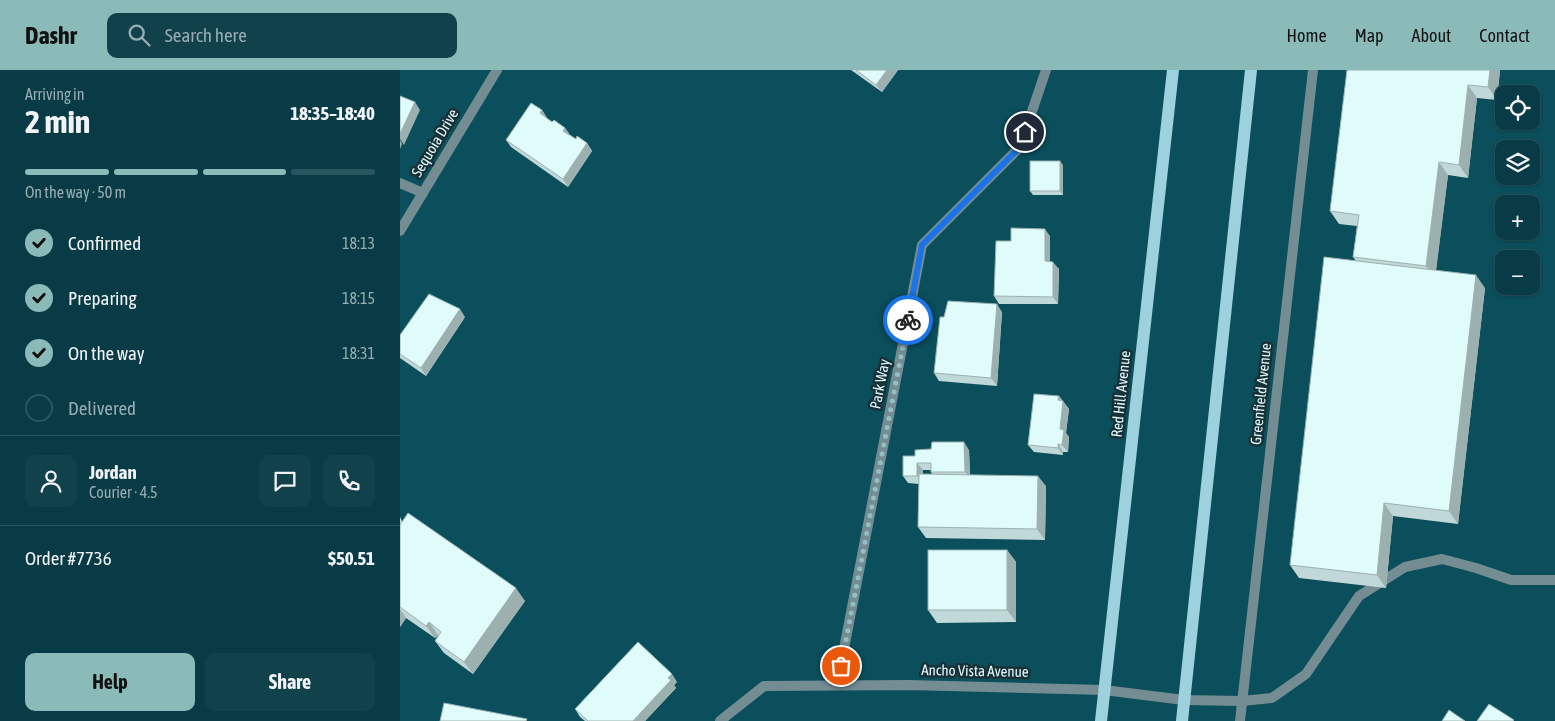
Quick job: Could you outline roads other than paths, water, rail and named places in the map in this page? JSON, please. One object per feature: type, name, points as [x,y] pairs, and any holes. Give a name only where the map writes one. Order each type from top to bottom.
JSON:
[{"type":"main road","name":"Red Hill Avenue","points":[[1100,721],[1173,70]]},
{"type":"main road","points":[[1182,721],[1251,70]]},
{"type":"street","name":"Sequoia Drive","points":[[400,232],[496,70]]},
{"type":"street","name":"Park Way","points":[[837,685],[922,245],[1020,147],[1046,70]]},
{"type":"street","name":"Greenfield Avenue","points":[[1240,721],[1313,70]]},
{"type":"street","points":[[400,183],[422,193]]},
{"type":"street","name":"Ancho Vista Avenue","points":[[720,721],[764,686],[837,685],[1104,690],[1184,700],[1242,701],[1272,698],[1306,674],[1359,596],[1405,567],[1442,559],[1510,580],[1555,580]]}]
